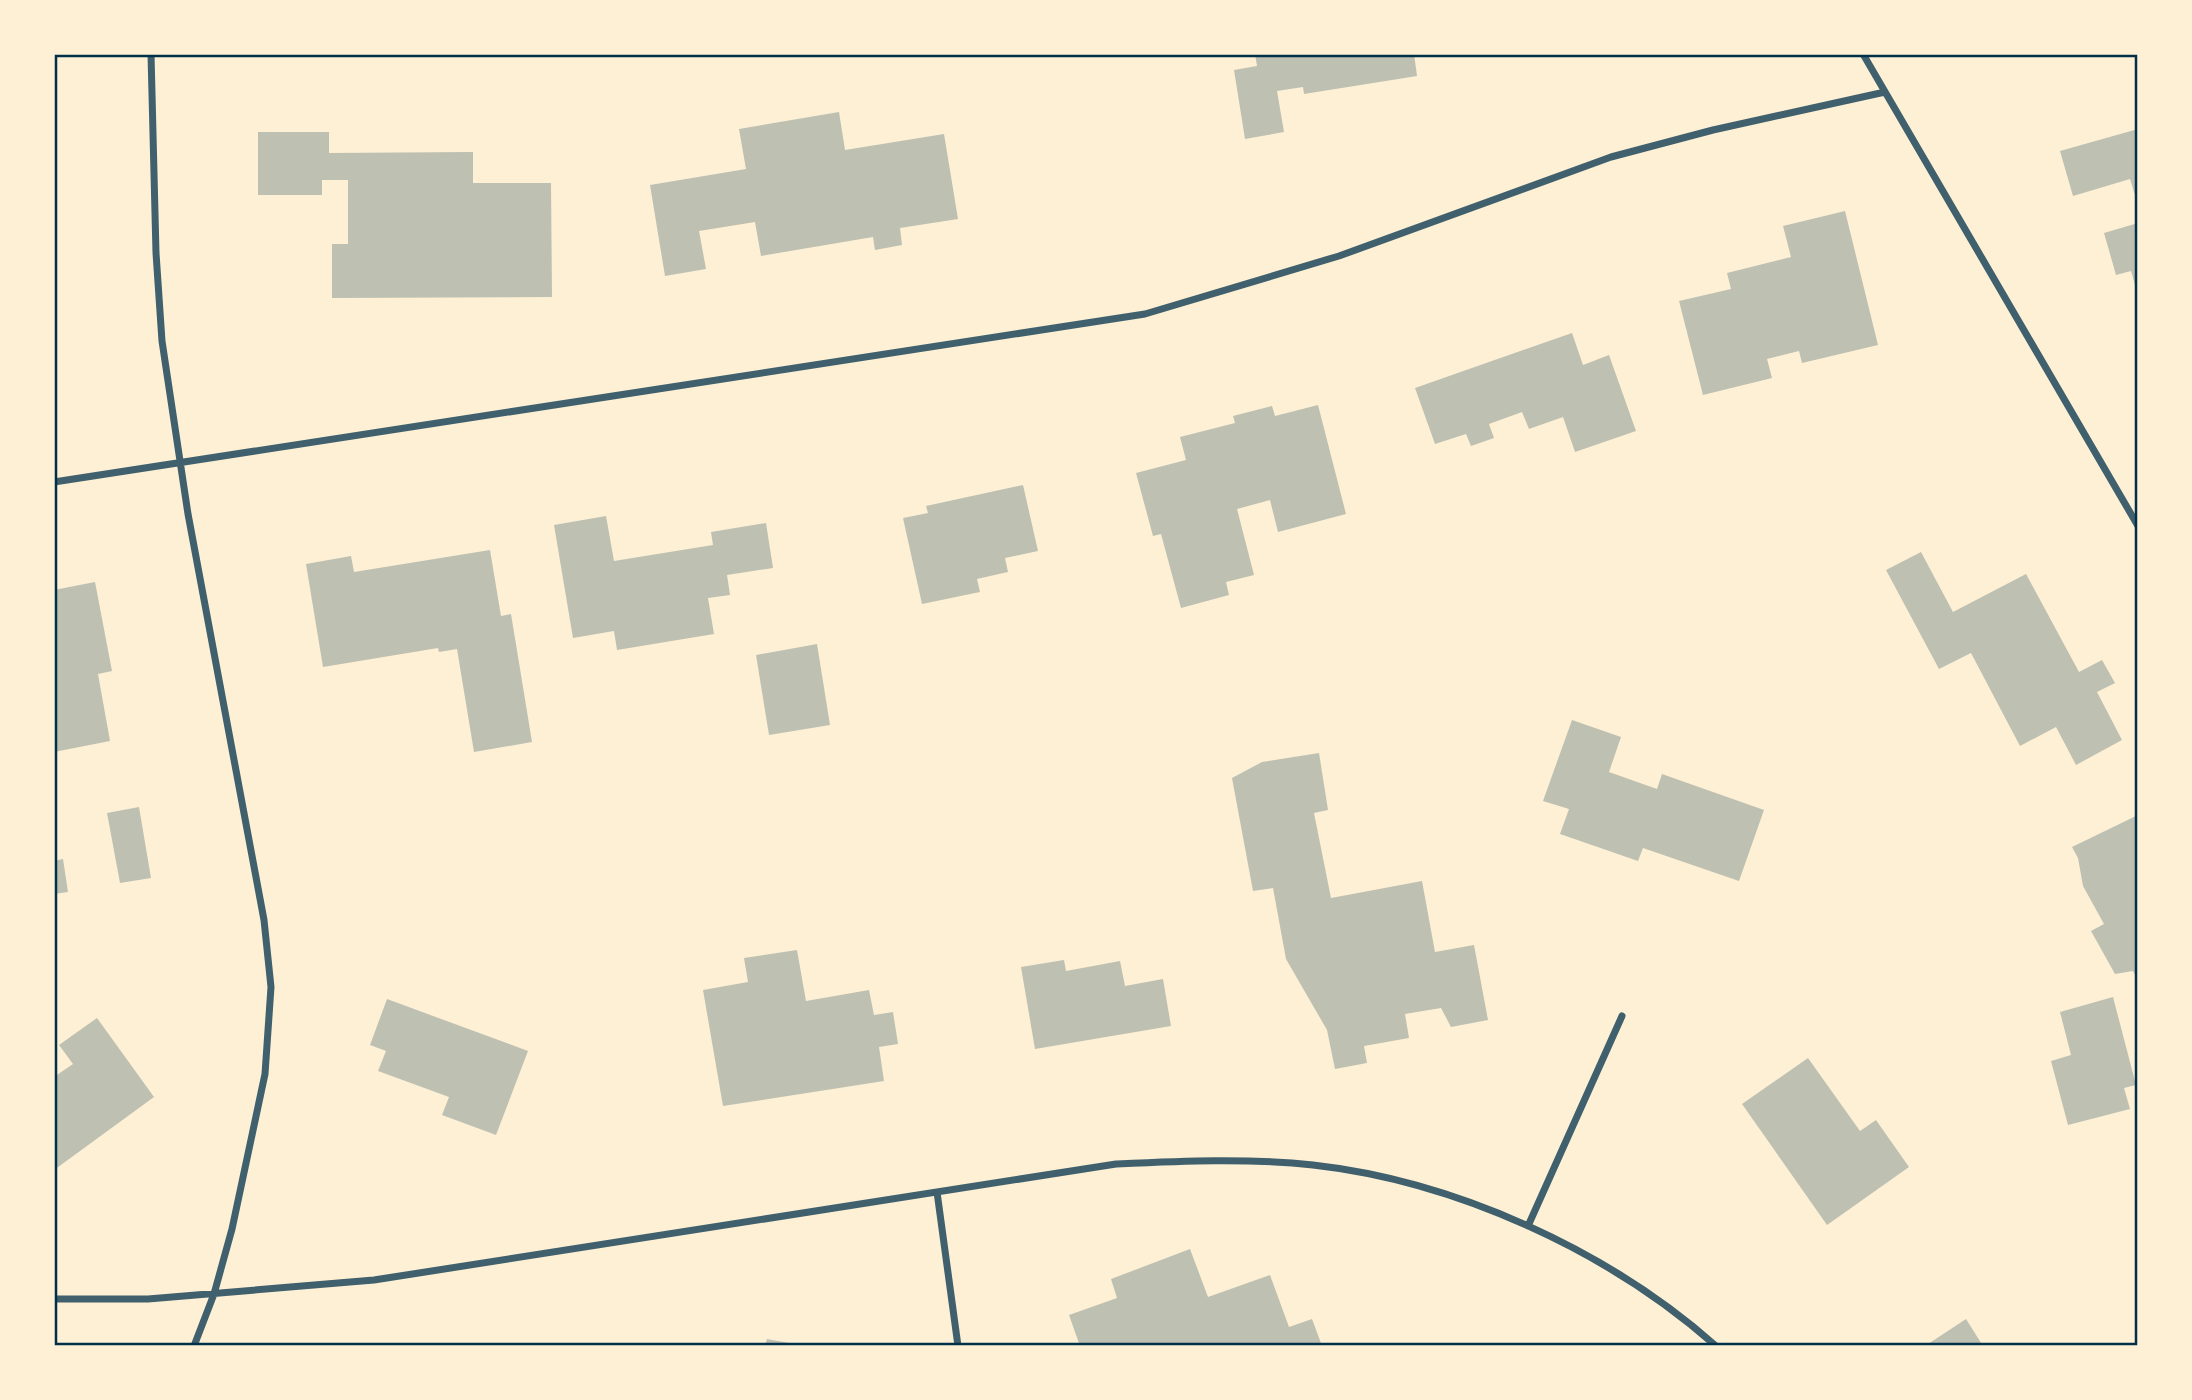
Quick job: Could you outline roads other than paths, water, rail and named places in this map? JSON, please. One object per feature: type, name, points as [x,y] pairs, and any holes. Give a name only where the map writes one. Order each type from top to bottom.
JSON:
[{"type":"street","points":[[151,54],[156,253],[162,341],[180,462],[264,920],[271,987],[265,1074],[232,1229],[214,1294],[194,1346]]},
{"type":"street","points":[[1863,54],[2138,526]]},
{"type":"street","points":[[54,482],[1145,314],[1339,256],[1611,157],[1713,130],[1885,92]]},
{"type":"street","points":[[2127,508],[2138,504]]},
{"type":"street","points":[[1528,1226],[1622,1016]]},
{"type":"street","points":[[54,1299],[148,1298],[374,1280],[1116,1164],[1216,1160],[1315,1165],[1424,1187],[1528,1226],[1597,1260],[1678,1312],[1716,1346]]},
{"type":"street","points":[[937,1192],[958,1346]]}]
